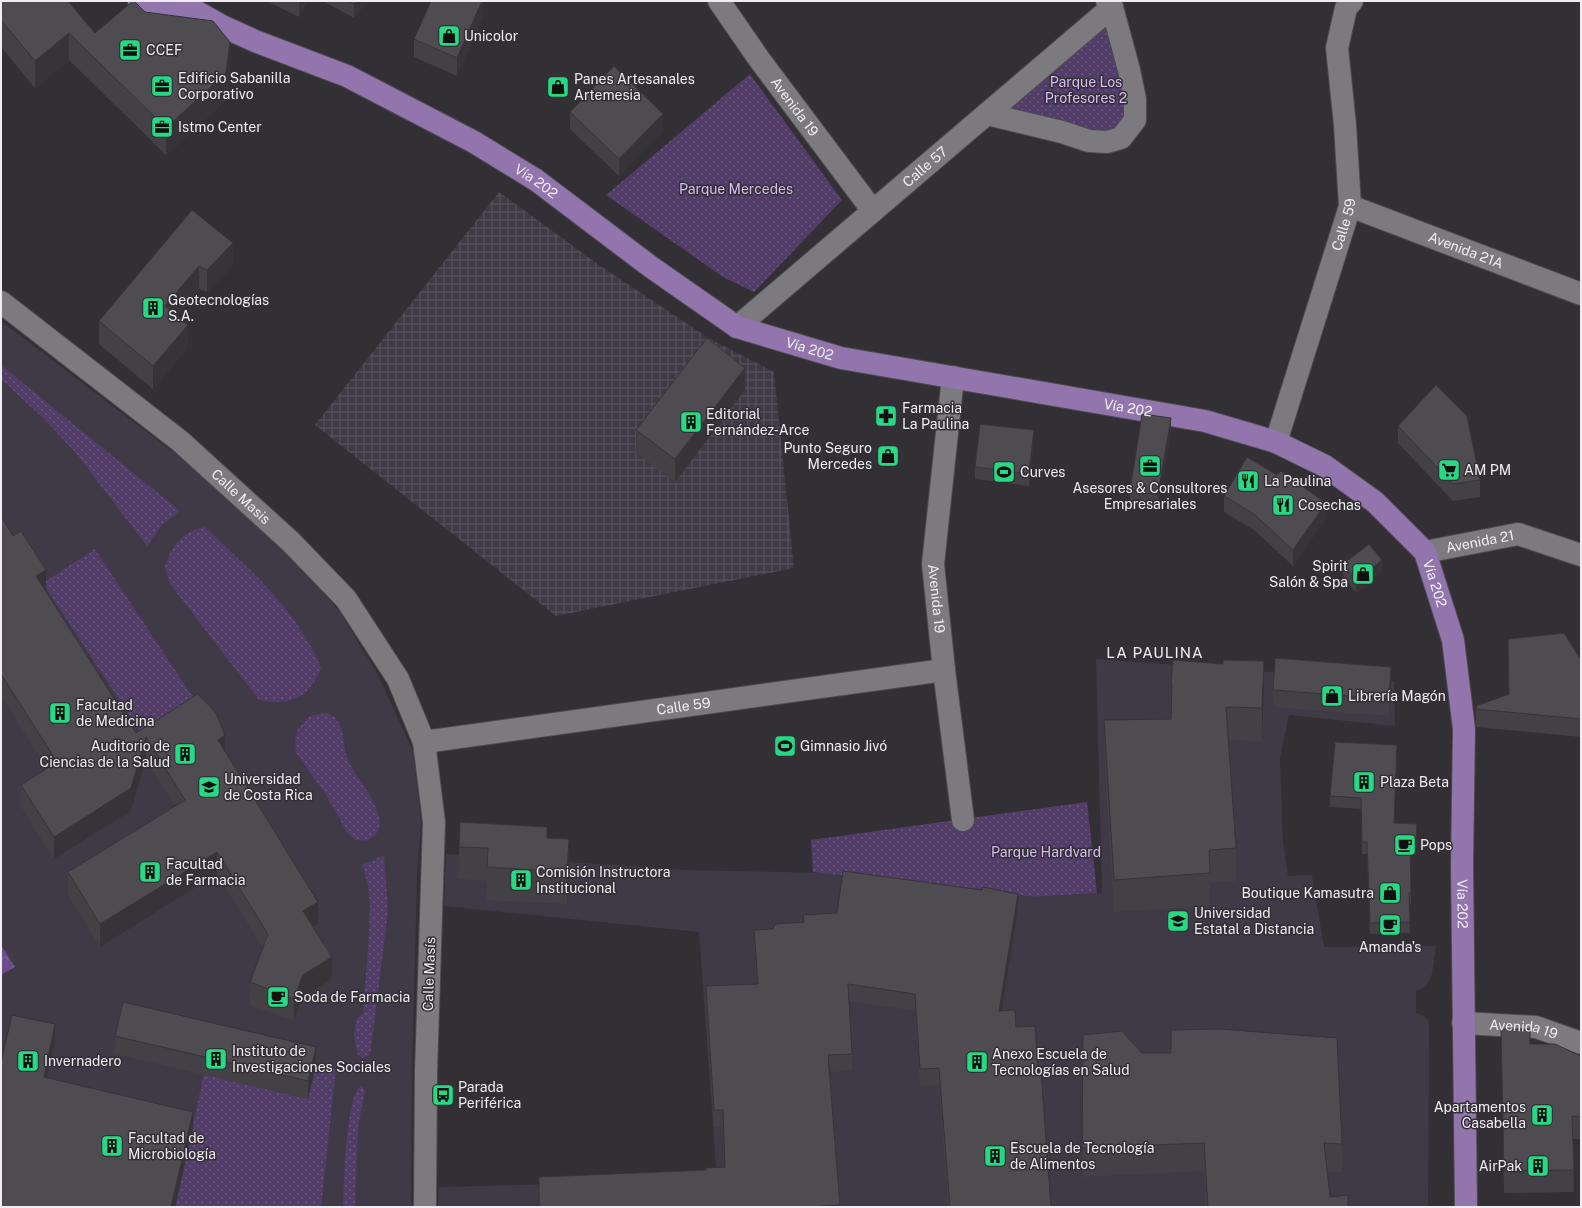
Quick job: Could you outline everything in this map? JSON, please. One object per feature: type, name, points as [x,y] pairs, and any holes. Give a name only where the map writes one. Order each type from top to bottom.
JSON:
[{"type":"main road","name":"Vía 202","points":[[139,1],[171,16],[222,26]]},
{"type":"main road","name":"Vía 202","points":[[178,1],[222,26],[255,41],[346,76],[474,142],[536,180],[651,267],[737,327],[841,358],[1205,421],[1276,442],[1325,466],[1375,502],[1425,552],[1453,640],[1464,729],[1462,865],[1466,1207]]},
{"type":"street","name":"Avenida 19","points":[[719,1],[764,65],[873,211]]},
{"type":"street","name":"Calle 59","points":[[1276,442],[1350,206],[1345,125],[1337,48],[1346,8],[1352,1]]},
{"type":"street","name":"Calle 57","points":[[737,327],[987,114],[1110,4]]},
{"type":"street","points":[[987,114],[1089,140],[1108,142],[1121,138],[1135,120],[1135,99],[1110,4]]},
{"type":"street","name":"Avenida 21A","points":[[1350,206],[1581,294]]},
{"type":"street","name":"Calle Masis","points":[[1,302],[180,441],[296,547],[350,606],[398,679],[424,742]]},
{"type":"street","name":"Avenida 19","points":[[953,377],[933,564],[944,670],[963,820]]},
{"type":"street","name":"Avenida 21","points":[[1425,552],[1518,534],[1581,555]]},
{"type":"street","name":"Calle 59","points":[[424,742],[944,670]]},
{"type":"street","name":"Calle Masís","points":[[424,742],[434,822],[426,1072],[425,1207]]},
{"type":"street","name":"Avenida 19","points":[[1463,1023],[1536,1027],[1581,1043]]},
{"type":"shaded area","points":[[499,192],[599,265],[710,339],[774,372],[794,568],[556,616],[315,425]]},
{"type":"shaded area","name":"Universidad de Costa Rica","points":[[1,321],[177,455],[284,547],[340,612],[377,673],[413,751],[421,822],[417,878],[412,1072],[411,1207],[1,1207]]},
{"type":"shaded area","points":[[1096,659],[1394,681],[1395,726],[1289,715],[1280,759],[1283,842],[1288,876],[1312,875],[1324,947],[1436,946],[1432,974],[1426,986],[1416,991],[1416,1013],[1425,1016],[1429,1021],[1428,1207],[438,1207],[439,1187],[717,1180],[699,932],[444,906],[446,854],[688,870],[825,873],[1035,897],[1102,893]]},
{"type":"green space","name":"Parque Los Profesores 2","points":[[1112,7],[1135,99],[1121,138],[987,114]]},
{"type":"green space","name":"Parque Mercedes","points":[[750,74],[842,200],[754,292],[723,277],[606,195]]},
{"type":"green space","points":[[1,365],[180,511],[161,526],[147,546],[75,452],[44,419],[1,379]]},
{"type":"green space","points":[[205,527],[271,592],[300,628],[311,647],[321,668],[311,687],[297,698],[280,702],[259,700],[170,584],[165,567],[174,546],[190,532]]},
{"type":"green space","points":[[95,549],[197,703],[144,738],[43,583]]},
{"type":"green space","points":[[326,713],[337,720],[340,725],[347,757],[373,801],[378,813],[380,824],[376,834],[366,841],[355,840],[347,832],[325,793],[296,753],[295,739],[298,729],[310,716]]},
{"type":"green space","name":"Parque Hardvard","points":[[1087,802],[1097,893],[1035,897],[813,872],[811,840]]},
{"type":"green space","points":[[384,855],[388,911],[371,1049],[369,1056],[363,1058],[358,1055],[354,1037],[356,1019],[363,1014],[369,934],[370,904],[368,886],[362,864]]},
{"type":"green space","points":[[1,945],[15,967],[1,975]]},
{"type":"green space","points":[[316,1065],[336,1068],[321,1207],[175,1207],[204,1074],[308,1099]]},
{"type":"green space","points":[[361,1086],[365,1090],[358,1127],[355,1207],[343,1207],[349,1122],[356,1092]]},
{"type":"building","points":[[1,1],[68,1],[95,33],[133,1],[145,12],[213,21],[230,42],[226,73],[166,128],[69,33],[35,61],[1,20]]},
{"type":"building","points":[[348,1],[357,1],[354,4]]},
{"type":"building","name":"Unicolor","points":[[431,1],[482,1],[457,58],[414,39]]},
{"type":"building","points":[[614,66],[663,114],[619,159],[570,112]]},
{"type":"building","name":"Geotecnologías S.A.","points":[[192,210],[233,243],[207,270],[199,266],[165,306],[188,325],[153,366],[99,321]]},
{"type":"building","points":[[707,338],[745,368],[675,459],[636,430]]},
{"type":"building","name":"AM PM","points":[[1436,385],[1467,416],[1480,480],[1453,484],[1398,426]]},
{"type":"building","name":"Asesores & Consultores Empresariales","points":[[1142,414],[1171,418],[1158,495],[1130,490]]},
{"type":"building","points":[[980,424],[1034,430],[1029,474],[975,467]]},
{"type":"building","points":[[1247,457],[1277,475],[1281,471],[1326,503],[1293,550],[1254,514],[1224,496]]},
{"type":"building","points":[[1,516],[13,536],[21,531],[46,570],[36,576],[136,733],[198,694],[216,713],[225,735],[218,740],[318,902],[303,911],[332,957],[303,975],[294,999],[250,982],[268,934],[217,852],[100,924],[68,872],[185,800],[146,737],[131,788],[54,837],[21,785],[57,762],[1,674]]},
{"type":"building","points":[[1369,544],[1382,560],[1356,581],[1343,564]]},
{"type":"building","points":[[1564,633],[1581,660],[1581,719],[1476,709],[1476,706],[1509,694],[1508,639]]},
{"type":"building","points":[[1275,658],[1391,667],[1389,699],[1273,690]]},
{"type":"building","points":[[1173,660],[1223,664],[1223,660],[1264,661],[1262,708],[1226,707],[1236,848],[1209,850],[1210,873],[1114,880],[1104,720],[1171,719]]},
{"type":"building","points":[[1335,742],[1397,745],[1394,823],[1417,824],[1416,844],[1410,843],[1410,922],[1370,923],[1367,842],[1362,842],[1361,798],[1330,796]]},
{"type":"building","points":[[460,822],[547,827],[547,838],[569,839],[567,872],[487,867],[488,848],[459,847]]},
{"type":"building","points":[[843,871],[982,890],[983,887],[1018,894],[999,1011],[1015,1010],[1016,1027],[1035,1026],[1038,1071],[1041,1071],[1051,1207],[950,1207],[939,1068],[920,1069],[915,994],[848,984],[852,1054],[828,1055],[840,1205],[808,1207],[539,1207],[539,1177],[706,1170],[706,1168],[725,1167],[723,1110],[714,1110],[706,986],[758,984],[754,930],[773,929],[776,924],[804,922],[803,915],[837,913]]},
{"type":"building","points":[[123,1002],[316,1047],[308,1081],[115,1036]]},
{"type":"building","points":[[12,1015],[55,1024],[44,1077],[193,1112],[171,1207],[1,1207],[1,1062]]},
{"type":"building","points":[[1219,1029],[1337,1038],[1342,1144],[1324,1143],[1330,1197],[1348,1195],[1348,1207],[1208,1207],[1204,1143],[1082,1148],[1083,1035],[1122,1031],[1142,1053],[1171,1053],[1171,1030]]},
{"type":"building","points":[[1501,1029],[1530,1029],[1530,1044],[1555,1044],[1581,1056],[1581,1117],[1572,1116],[1574,1170],[1504,1171]]},
{"type":"place","name":"Unicolor","points":[[449,36]]},
{"type":"place","name":"CCEF","points":[[130,50]]},
{"type":"place","name":"Edificio Sabanilla Corporativo","points":[[162,86]]},
{"type":"place","name":"Panes Artesanales Artemesia","points":[[558,87]]},
{"type":"place","name":"Istmo Center","points":[[162,127]]},
{"type":"place","name":"Geotecnologías S.A.","points":[[153,308]]},
{"type":"place","name":"Farmacia La Paulina","points":[[886,416]]},
{"type":"place","name":"Editorial Fernández-Arce","points":[[691,422]]},
{"type":"place","name":"Punto Seguro Mercedes","points":[[888,456]]},
{"type":"place","name":"Asesores & Consultores Empresariales","points":[[1150,466]]},
{"type":"place","name":"AM PM","points":[[1449,470]]},
{"type":"place","name":"Curves","points":[[1004,472]]},
{"type":"place","name":"La Paulina","points":[[1248,481]]},
{"type":"place","name":"Cosechas","points":[[1283,505]]},
{"type":"place","name":"Spirit Salón & Spa","points":[[1363,574]]},
{"type":"place","name":"Librería Magón","points":[[1332,696]]},
{"type":"place","name":"Facultad de Medicina","points":[[60,713]]},
{"type":"place","name":"Gimnasio Jivó","points":[[785,746]]},
{"type":"place","name":"Auditorio de Ciencias de la Salud","points":[[185,754]]},
{"type":"place","name":"Plaza Beta","points":[[1364,782]]},
{"type":"place","name":"Universidad de Costa Rica","points":[[209,787]]},
{"type":"place","name":"Pops","points":[[1405,845]]},
{"type":"place","name":"Facultad de Farmacia","points":[[150,872]]},
{"type":"place","name":"Comisión Instructora Institucional","points":[[521,880]]},
{"type":"place","name":"Boutique Kamasutra","points":[[1390,893]]},
{"type":"place","name":"Universidad Estatal a Distancia","points":[[1178,921]]},
{"type":"place","name":"Amanda's","points":[[1390,925]]},
{"type":"place","name":"Soda de Farmacia","points":[[278,997]]},
{"type":"place","name":"Instituto de Investigaciones Sociales","points":[[216,1059]]},
{"type":"place","name":"Invernadero","points":[[28,1061]]},
{"type":"place","name":"Anexo Escuela de Tecnologías en Salud","points":[[977,1062]]},
{"type":"place","name":"Parada Periférica","points":[[443,1095]]},
{"type":"place","name":"Apartamentos Casabella","points":[[1542,1115]]},
{"type":"place","name":"Facultad de Microbiología","points":[[112,1146]]},
{"type":"place","name":"Escuela de Tecnología de Alimentos","points":[[995,1156]]},
{"type":"place","name":"AirPak","points":[[1538,1166]]},
{"type":"district","name":"LA PAULINA","points":[[1155,652]]}]
